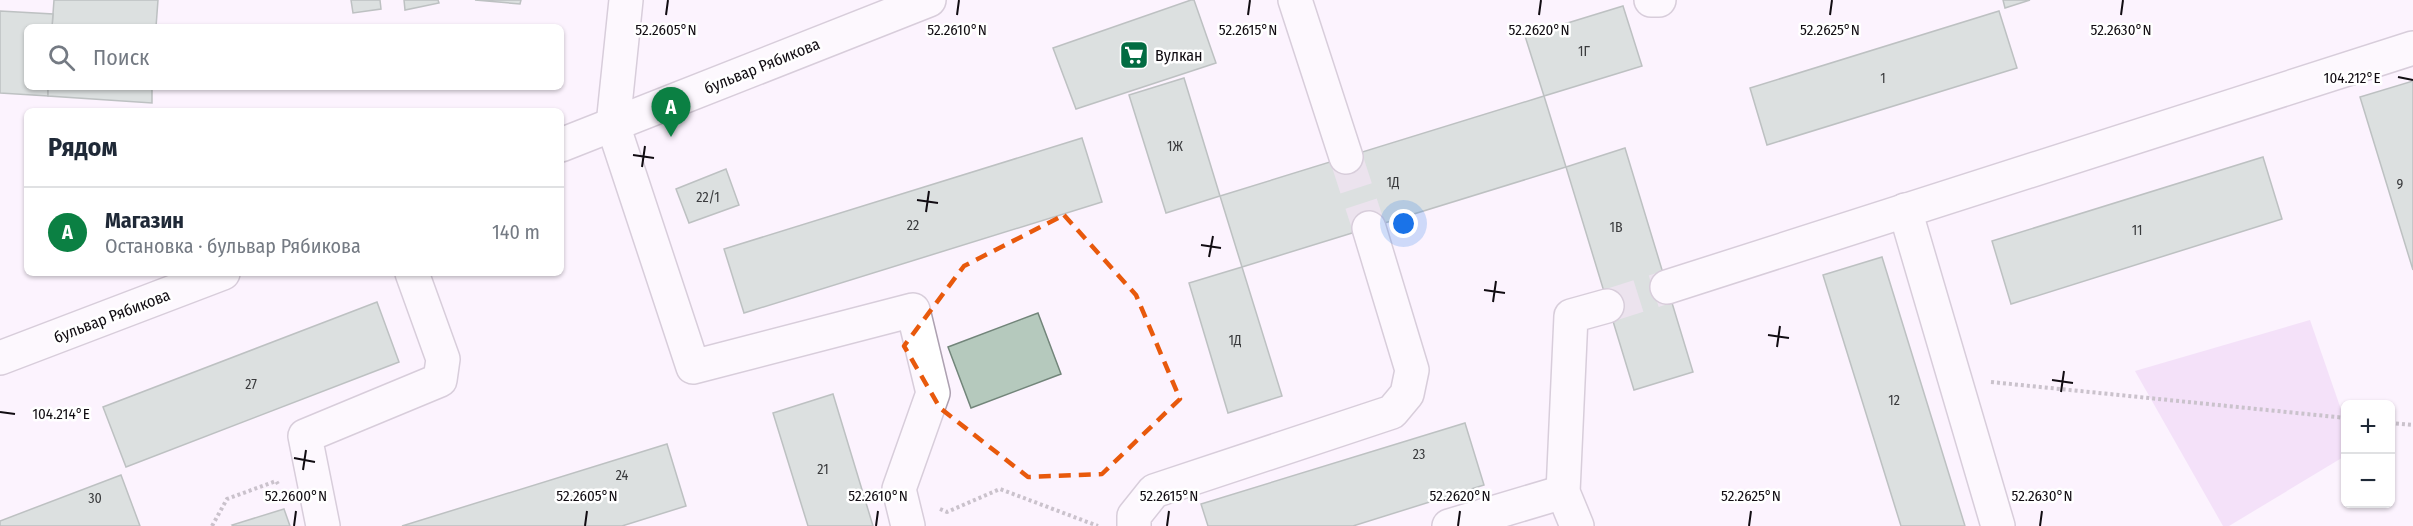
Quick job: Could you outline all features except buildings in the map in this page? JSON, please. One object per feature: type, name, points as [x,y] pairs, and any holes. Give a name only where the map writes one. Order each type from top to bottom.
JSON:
[{"type":"street","points":[[626,0],[613,125],[693,367],[913,310],[933,393],[899,489],[908,526]]},
{"type":"street","name":"бульвар Рябикова","points":[[564,144],[928,0]]},
{"type":"street","points":[[1295,0],[1346,157]]},
{"type":"street","points":[[1652,0],[1659,0]]},
{"type":"street","points":[[1667,287],[2413,48]]},
{"type":"street","points":[[1905,210],[1998,526]]},
{"type":"street","points":[[1134,526],[1134,516],[1154,491],[1392,412],[1400,403],[1407,394],[1412,370],[1369,228]]},
{"type":"street","name":"бульвар Рябикова","points":[[0,358],[215,276]]},
{"type":"street","points":[[323,526],[305,436],[441,380],[442,359],[413,276]]},
{"type":"street","points":[[1577,526],[1563,492],[1571,316],[1607,306]]},
{"type":"street","points":[[1449,526],[1563,492]]},
{"type":"path","points":[[1993,382],[2341,417]]},
{"type":"path","points":[[2395,423],[2413,425]]},
{"type":"path","points":[[212,526],[227,499],[276,482],[281,489]]},
{"type":"path","points":[[899,489],[947,512],[1000,489],[1098,526]]},
{"type":"highlighted area","points":[[1064,215],[1136,295],[1180,399],[1102,474],[1028,477],[940,408],[904,346],[964,266]]},
{"type":"shaded area","points":[[2310,320],[2341,409],[2341,458],[2229,526],[2223,526],[2135,371]]},
{"type":"tunnel","points":[[1346,157],[1369,228]]},
{"type":"tunnel","points":[[1607,306],[1667,287]]},
{"type":"place","name":"Вулкан","points":[[1134,55]]},
{"type":"place","name":"Магазин","points":[[671,137]]}]
